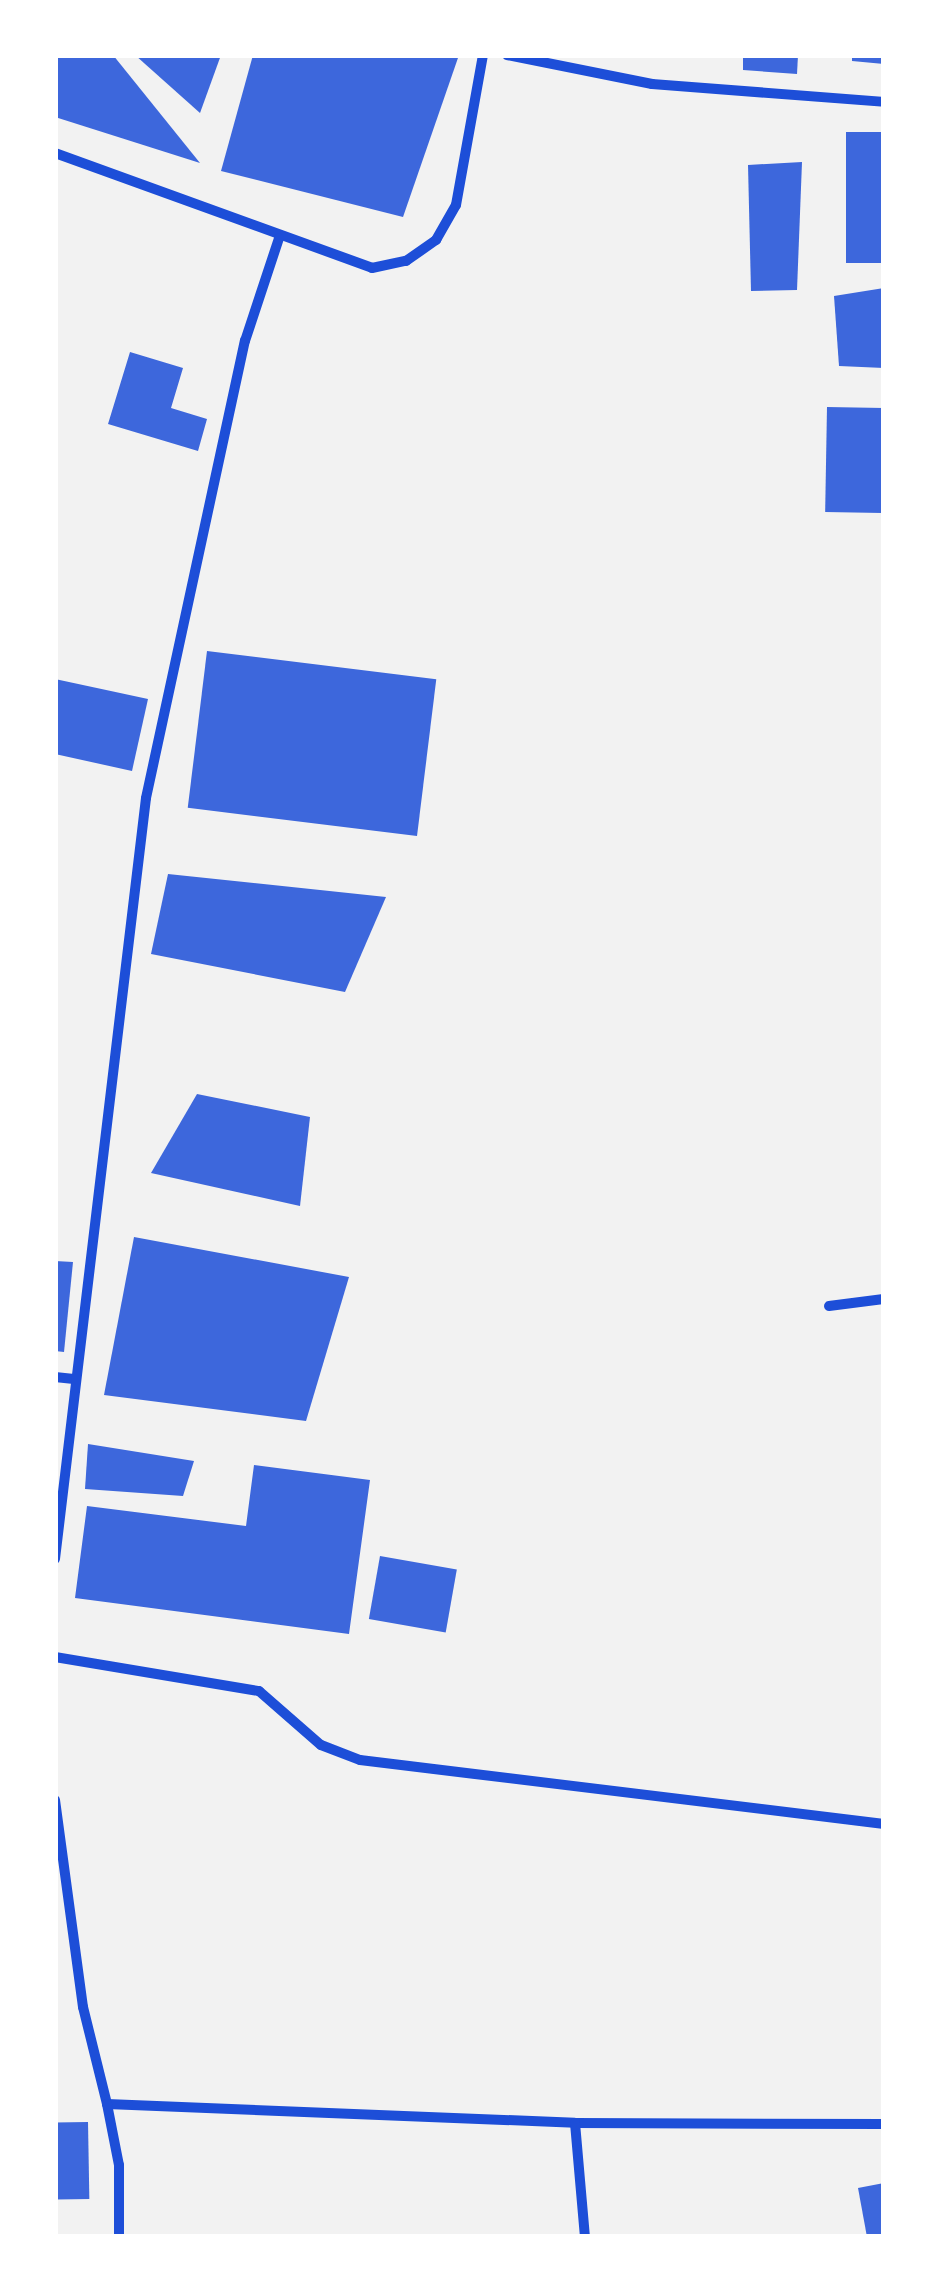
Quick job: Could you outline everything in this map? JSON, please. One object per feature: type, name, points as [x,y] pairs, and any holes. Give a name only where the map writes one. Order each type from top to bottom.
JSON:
[{"type":"street","points":[[55,153],[279,238],[372,268],[406,261],[436,240],[456,204],[483,55]]},
{"type":"street","points":[[507,55],[652,84],[884,102]]},
{"type":"street","points":[[55,1559],[146,798],[246,341],[279,238]]},
{"type":"street","points":[[829,1306],[884,1299]]},
{"type":"street","points":[[55,1377],[74,1379]]},
{"type":"street","points":[[55,1657],[259,1691],[321,1745],[360,1760],[884,1824]]},
{"type":"street","points":[[55,1800],[83,2007],[107,2104],[121,2184],[119,2237]]},
{"type":"street","points":[[107,2104],[575,2122],[884,2124]]},
{"type":"street","points":[[575,2122],[586,2237]]},
{"type":"building","points":[[55,55],[113,55],[200,163],[55,117]]},
{"type":"building","points":[[135,55],[221,55],[200,113]]},
{"type":"building","points":[[253,55],[459,55],[403,217],[221,171]]},
{"type":"building","points":[[743,55],[798,55],[797,74],[743,70]]},
{"type":"building","points":[[852,55],[884,55],[884,64],[852,61]]},
{"type":"building","points":[[846,132],[884,132],[884,263],[846,263]]},
{"type":"building","points":[[802,162],[797,290],[751,291],[748,165]]},
{"type":"building","points":[[884,288],[884,368],[839,366],[834,296]]},
{"type":"building","points":[[130,352],[183,368],[171,408],[207,419],[198,451],[108,424]]},
{"type":"building","points":[[827,407],[884,408],[882,513],[825,512]]},
{"type":"building","points":[[207,651],[436,679],[417,836],[188,808]]},
{"type":"building","points":[[55,679],[148,699],[132,771],[55,754]]},
{"type":"building","points":[[168,874],[386,897],[345,992],[151,954]]},
{"type":"building","points":[[197,1094],[310,1117],[300,1206],[151,1173]]},
{"type":"building","points":[[134,1237],[349,1277],[306,1421],[104,1395]]},
{"type":"building","points":[[55,1261],[73,1262],[64,1352],[55,1351]]},
{"type":"building","points":[[88,1444],[194,1461],[183,1496],[85,1489]]},
{"type":"building","points":[[254,1465],[370,1480],[349,1634],[75,1598],[87,1506],[246,1526]]},
{"type":"building","points":[[380,1556],[457,1570],[446,1633],[369,1619]]},
{"type":"building","points":[[88,2122],[89,2199],[56,2200],[55,2123]]},
{"type":"building","points":[[884,2183],[884,2237],[867,2237],[858,2188]]}]
